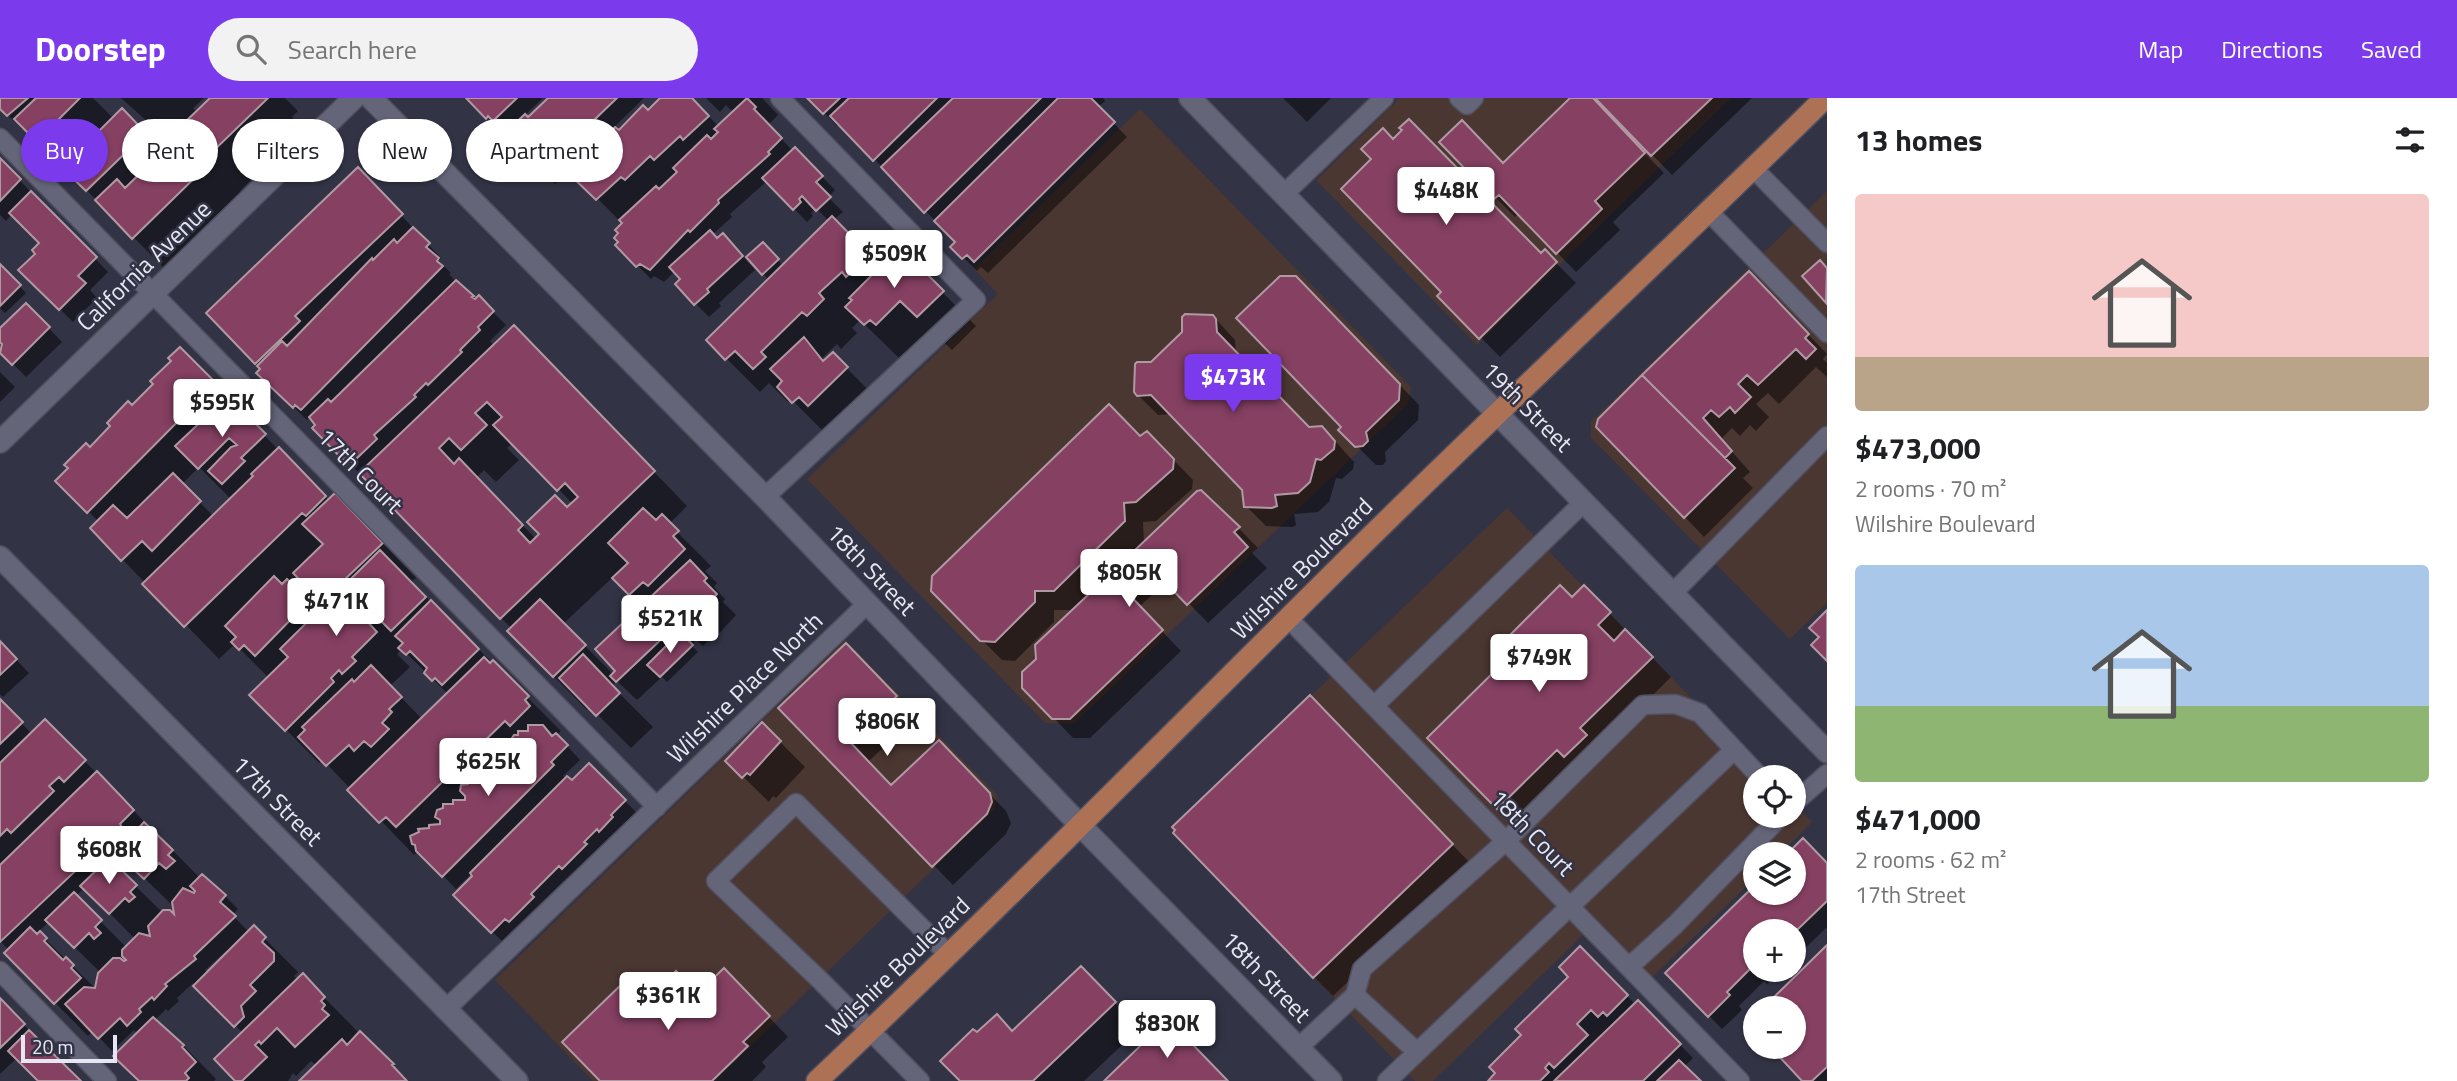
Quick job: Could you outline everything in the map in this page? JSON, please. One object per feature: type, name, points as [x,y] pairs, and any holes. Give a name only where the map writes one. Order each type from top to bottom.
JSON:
[{"type":"main road","name":"Wilshire Boulevard","points":[[817,1081],[1825,98]]},
{"type":"street","name":"California Avenue","points":[[0,442],[354,98]]},
{"type":"street","name":"18th Street","points":[[371,98],[765,497],[1331,1081]]},
{"type":"street","name":"19th Street","points":[[1190,98],[1827,752]]},
{"type":"street","name":"17th Street","points":[[0,557],[517,1081]]},
{"type":"lane","points":[[765,497],[976,300],[780,98]]},
{"type":"lane","points":[[1283,195],[1384,98]]},
{"type":"lane","points":[[1460,98],[1467,105],[1474,98]]},
{"type":"lane","name":"17th Court","points":[[0,138],[657,807]]},
{"type":"lane","points":[[1754,169],[1827,243]]},
{"type":"lane","points":[[1709,212],[1827,333]]},
{"type":"lane","points":[[1672,593],[1827,436]]},
{"type":"lane","points":[[1374,706],[1584,502]]},
{"type":"lane","name":"Wilshire Place North","points":[[445,1010],[867,604]]},
{"type":"lane","name":"18th Court","points":[[1289,619],[1740,1081]]},
{"type":"lane","points":[[1298,1048],[1355,995],[1362,969],[1506,841],[1643,705],[1675,704],[1699,713],[1748,765]]},
{"type":"lane","points":[[1387,1081],[1734,750]]},
{"type":"lane","points":[[1806,792],[1827,774]]},
{"type":"lane","points":[[920,1081],[871,1030],[716,881],[796,803],[949,955]]},
{"type":"lane","points":[[1629,967],[1675,925],[1769,828]]},
{"type":"lane","points":[[0,971],[107,1081]]},
{"type":"lane","points":[[1355,995],[1417,1052]]},
{"type":"shaded area","points":[[1400,98],[1731,98],[1477,345],[1316,180]]},
{"type":"shaded area","points":[[1140,109],[1411,387],[1408,404],[1074,724],[1045,723],[807,479],[998,294],[974,269]]},
{"type":"shaded area","points":[[1827,191],[1827,603],[1790,639],[1591,438],[1591,422]]},
{"type":"shaded area","points":[[1507,508],[1756,765],[1743,765],[1743,828],[1806,828],[1792,842],[1743,842],[1743,890],[1638,991],[1583,935],[1433,1081],[1415,1081],[1171,830]]},
{"type":"shaded area","points":[[845,640],[997,795],[995,809],[715,1081],[593,1081],[495,980]]},
{"type":"shaded area","points":[[1806,816],[1812,822],[1806,828]]},
{"type":"building","points":[[0,98],[28,98],[7,116],[0,109]]},
{"type":"building","points":[[36,98],[80,98],[59,119],[21,119],[21,126],[14,119]]},
{"type":"building","points":[[210,98],[268,98],[246,119],[232,119],[232,133],[218,146],[218,119],[188,119]]},
{"type":"building","points":[[466,98],[517,98],[495,119],[488,116],[486,119]]},
{"type":"building","points":[[548,98],[617,98],[595,119],[520,119],[525,114],[528,117]]},
{"type":"building","points":[[660,98],[692,98],[709,116],[683,140],[680,136],[654,160],[650,156],[625,180],[623,126],[643,105],[648,110]]},
{"type":"building","points":[[747,98],[782,138],[768,152],[770,154],[718,200],[719,203],[690,232],[688,230],[650,270],[640,264],[636,267],[615,245],[618,242],[614,238],[618,233],[615,230],[622,223],[619,220],[656,186],[659,189],[677,172],[673,168],[707,135],[711,139],[718,132],[714,129]]},
{"type":"building","points":[[807,98],[840,98],[823,114]]},
{"type":"building","points":[[849,98],[937,98],[873,161],[830,116]]},
{"type":"building","points":[[953,98],[1041,98],[924,213],[881,167]]},
{"type":"building","points":[[1058,98],[1091,98],[1115,122],[974,262],[967,255],[962,259],[950,247],[955,242],[934,221]]},
{"type":"building","points":[[1570,98],[1593,98],[1645,153],[1595,201],[1602,209],[1556,254],[1499,195],[1494,199],[1439,142],[1462,120],[1503,163]]},
{"type":"building","points":[[1595,98],[1712,98],[1651,156]]},
{"type":"building","points":[[122,108],[133,119],[122,119],[122,156],[108,170],[108,122]]},
{"type":"building","points":[[1409,119],[1541,253],[1545,249],[1557,262],[1479,339],[1437,296],[1441,292],[1341,189],[1371,159],[1361,149],[1383,128],[1393,139],[1402,130],[1399,128]]},
{"type":"building","points":[[795,147],[823,176],[816,182],[831,197],[816,211],[802,196],[799,199],[801,202],[793,210],[762,178]]},
{"type":"building","points":[[0,158],[21,179],[0,201]]},
{"type":"building","points":[[358,167],[358,182],[372,182],[403,214],[295,316],[300,321],[255,364],[206,313]]},
{"type":"building","points":[[117,179],[125,188],[131,182],[190,182],[132,239],[95,200]]},
{"type":"building","points":[[77,182],[95,182],[86,191]]},
{"type":"building","points":[[577,182],[616,182],[596,200]]},
{"type":"building","points":[[31,191],[97,257],[78,276],[86,283],[59,310],[18,270],[35,254],[32,250],[39,243],[9,213]]},
{"type":"building","points":[[832,216],[870,255],[846,277],[842,272],[819,293],[824,299],[807,316],[802,312],[761,352],[766,357],[753,369],[735,351],[725,360],[706,340]]},
{"type":"building","points":[[413,227],[430,243],[426,247],[439,258],[437,261],[443,266],[301,410],[295,405],[293,408],[256,373],[260,369],[257,366],[282,341],[287,346],[372,258],[373,260],[394,239],[397,243]]},
{"type":"building","points":[[710,230],[717,238],[723,233],[743,256],[707,289],[709,292],[694,305],[675,284],[680,279],[669,267]]},
{"type":"building","points":[[763,242],[779,259],[762,275],[746,257]]},
{"type":"building","points":[[900,247],[944,291],[917,317],[900,301],[876,325],[870,320],[864,325],[845,307],[852,300],[849,298]]},
{"type":"building","points":[[1820,260],[1827,268],[1826,303],[1802,276]]},
{"type":"building","points":[[0,264],[21,285],[0,306]]},
{"type":"building","points":[[1749,271],[1809,334],[1805,338],[1816,349],[1806,359],[1796,349],[1758,385],[1747,375],[1738,384],[1751,397],[1735,413],[1730,407],[1719,417],[1711,410],[1703,418],[1732,451],[1725,458],[1642,375]]},
{"type":"building","points":[[1280,276],[1296,276],[1400,384],[1399,400],[1366,432],[1368,441],[1363,446],[1355,447],[1338,430],[1341,427],[1236,318]]},
{"type":"building","points":[[456,280],[474,296],[472,297],[475,299],[479,295],[494,311],[460,350],[462,352],[428,385],[426,383],[414,395],[416,397],[374,435],[377,439],[352,463],[350,460],[347,464],[312,428],[315,425],[309,417],[328,399],[331,402]]},
{"type":"building","points":[[26,303],[50,327],[12,365],[0,353],[0,328]]},
{"type":"building","points":[[1185,314],[1213,315],[1217,332],[1309,427],[1322,426],[1335,441],[1334,449],[1321,460],[1316,459],[1310,482],[1298,493],[1275,495],[1277,506],[1244,507],[1242,490],[1151,395],[1137,396],[1134,392],[1135,364],[1151,362],[1182,332],[1182,317]]},
{"type":"building","points":[[514,325],[655,471],[500,619],[359,473]],"holes":[[[487,402],[502,417],[493,425],[557,491],[565,483],[578,497],[567,507],[555,495],[527,522],[539,534],[530,543],[518,530],[523,525],[459,458],[454,464],[439,448],[449,438],[461,450],[487,425],[475,413]]]},
{"type":"building","points":[[804,337],[823,361],[833,352],[848,367],[808,406],[799,397],[792,403],[777,387],[782,381],[770,369]]},
{"type":"building","points":[[180,347],[216,383],[87,513],[55,481],[68,468],[64,465],[86,443],[90,447],[110,426],[107,423],[128,401],[132,405],[153,384],[150,381],[171,361],[168,358]]},
{"type":"building","points":[[1642,375],[1735,468],[1684,518],[1596,427],[1598,419]]},
{"type":"building","points":[[228,396],[266,434],[241,458],[245,461],[222,484],[208,471],[231,447],[237,445],[229,438],[198,469],[175,446]]},
{"type":"building","points":[[1109,404],[1140,436],[1147,431],[1174,459],[1173,469],[1136,502],[1124,503],[1125,521],[1054,591],[1035,591],[1035,602],[995,642],[980,641],[931,591],[932,576]]},
{"type":"building","points":[[279,447],[326,496],[306,516],[302,513],[184,627],[142,584],[253,476],[251,474]]},
{"type":"building","points":[[173,473],[201,501],[152,551],[142,541],[121,561],[90,528],[113,505],[127,518]]},
{"type":"building","points":[[1201,490],[1240,527],[1234,532],[1248,547],[1187,605],[1146,562],[1121,586],[1163,630],[1070,719],[1052,719],[1022,688],[1022,672],[1036,659],[1035,645],[1109,575],[1113,578],[1139,555],[1135,550]]},
{"type":"building","points":[[335,493],[383,543],[321,602],[293,573],[323,544],[302,524]]},
{"type":"building","points":[[643,508],[656,520],[662,514],[679,531],[673,536],[685,549],[648,586],[643,582],[629,595],[612,578],[628,563],[608,543]]},
{"type":"building","points":[[380,550],[426,597],[391,631],[372,612],[365,619],[377,632],[352,657],[356,661],[342,674],[339,670],[331,678],[334,682],[285,731],[249,695],[288,657],[280,649]]},
{"type":"building","points":[[690,560],[707,578],[704,581],[717,594],[692,622],[691,619],[682,628],[676,622],[667,629],[669,632],[616,682],[610,676],[615,671],[595,649]]},
{"type":"building","points":[[274,576],[282,584],[287,579],[309,601],[255,656],[244,645],[239,650],[231,642],[236,637],[225,626]]},
{"type":"building","points":[[1560,585],[1572,597],[1584,585],[1611,612],[1598,625],[1614,641],[1625,629],[1653,657],[1580,728],[1587,735],[1564,757],[1557,750],[1497,809],[1427,738],[1508,658],[1498,647]]},
{"type":"building","points":[[540,599],[586,645],[553,677],[507,631]]},
{"type":"building","points":[[431,600],[479,649],[442,685],[435,678],[432,681],[424,673],[427,668],[410,651],[406,655],[398,648],[403,643],[395,636]]},
{"type":"building","points":[[1827,610],[1827,661],[1811,645],[1819,637],[1809,628]]},
{"type":"building","points":[[680,632],[693,645],[660,677],[647,665]]},
{"type":"building","points":[[0,641],[17,659],[0,675]]},
{"type":"building","points":[[846,643],[897,696],[850,742],[891,785],[939,740],[990,793],[992,802],[987,814],[932,867],[778,708]]},
{"type":"building","points":[[583,654],[620,693],[596,716],[559,678]]},
{"type":"building","points":[[484,657],[490,663],[493,660],[529,696],[525,700],[530,706],[510,726],[505,721],[396,827],[386,817],[379,823],[347,790]]},
{"type":"building","points":[[371,665],[402,697],[389,709],[392,712],[382,723],[389,729],[371,747],[364,741],[354,751],[349,745],[326,766],[298,737],[305,730],[302,727],[352,679],[354,682]]},
{"type":"building","points":[[1310,695],[1453,844],[1313,978],[1173,833],[1175,830],[1172,827]]},
{"type":"building","points":[[0,699],[23,722],[0,744]]},
{"type":"building","points":[[45,719],[86,760],[64,782],[59,777],[49,786],[54,791],[11,833],[7,829],[0,836],[0,763]]},
{"type":"building","points":[[762,722],[781,741],[750,775],[747,773],[742,778],[725,761]]},
{"type":"building","points":[[528,725],[543,725],[552,736],[556,733],[568,745],[551,762],[554,765],[442,877],[416,851],[410,836],[419,832],[418,829],[440,824],[440,820],[435,817],[437,810],[443,808],[443,804],[453,804],[453,800],[465,800],[460,791],[461,785],[468,784],[469,779],[478,779],[479,775],[491,775],[484,763],[494,759],[494,756],[503,756],[503,750],[515,751],[510,741],[514,735],[518,735],[518,731],[528,731]]},
{"type":"building","points":[[589,763],[626,800],[599,832],[597,829],[584,842],[587,844],[562,869],[559,866],[531,894],[534,897],[509,922],[505,919],[491,933],[453,895],[472,876],[470,873],[567,776],[572,780]]},
{"type":"building","points":[[97,771],[134,810],[120,824],[122,827],[0,942],[0,865]]},
{"type":"building","points":[[144,822],[173,850],[168,855],[175,861],[166,869],[159,863],[144,879],[116,853]]},
{"type":"building","points":[[1803,838],[1827,863],[1827,901],[1806,921],[1806,919],[1743,919],[1743,976],[1727,992],[1730,995],[1708,1017],[1665,973],[1743,897],[1743,905],[1806,905],[1806,842],[1799,842]]},
{"type":"building","points":[[109,858],[137,885],[130,892],[135,897],[129,902],[125,898],[109,914],[80,886]]},
{"type":"building","points":[[202,874],[226,895],[220,902],[236,916],[194,956],[196,959],[165,984],[167,986],[154,1000],[152,997],[139,1009],[141,1012],[127,1026],[120,1018],[98,1039],[65,1004],[84,987],[95,988],[98,973],[113,958],[126,960],[122,956],[122,950],[139,933],[150,936],[148,926],[163,910],[170,910],[174,914],[172,902],[183,888],[194,893],[190,886]]},
{"type":"building","points":[[74,892],[102,920],[95,927],[101,933],[94,939],[89,933],[74,948],[45,920]]},
{"type":"building","points":[[254,925],[266,937],[262,942],[274,953],[274,961],[250,985],[256,991],[241,1006],[244,1017],[234,1027],[193,986]]},
{"type":"building","points":[[30,927],[37,934],[40,931],[47,938],[44,941],[63,960],[66,957],[74,965],[71,968],[81,978],[54,1004],[4,953]]},
{"type":"building","points":[[1827,945],[1827,1067],[1812,1081],[1802,1081],[1781,1059],[1806,1059],[1806,996],[1775,996],[1789,982],[1806,982],[1806,966]]},
{"type":"building","points":[[1580,946],[1628,995],[1607,1016],[1603,1012],[1598,1017],[1591,1010],[1577,1024],[1588,1035],[1554,1068],[1549,1063],[1545,1068],[1549,1072],[1540,1081],[1488,1081],[1495,1073],[1489,1067],[1521,1035],[1515,1029],[1568,977],[1559,967]]},
{"type":"building","points":[[1081,966],[1116,1002],[1033,1081],[960,1081],[940,1061],[973,1029],[977,1032],[997,1014],[1012,1031]]},
{"type":"building","points":[[724,968],[770,1016],[743,1042],[748,1046],[712,1081],[600,1081],[562,1042],[625,981],[644,1001],[676,971],[697,994]]},
{"type":"building","points":[[303,973],[325,997],[321,1001],[325,1005],[322,1009],[329,1015],[295,1047],[277,1028],[261,1044],[259,1041],[255,1045],[267,1057],[242,1081],[235,1081],[214,1059]]},
{"type":"building","points":[[0,998],[25,1024],[0,1048]]},
{"type":"building","points":[[1638,1000],[1681,1044],[1643,1081],[1554,1081]]},
{"type":"building","points":[[153,1017],[184,1045],[182,1047],[196,1062],[185,1073],[189,1078],[186,1081],[139,1081],[113,1056]]},
{"type":"building","points":[[1168,1019],[1228,1081],[1104,1081]]},
{"type":"building","points":[[29,1030],[81,1081],[38,1081],[8,1051]]},
{"type":"building","points":[[360,1031],[394,1064],[392,1065],[407,1081],[299,1081],[342,1039],[347,1045]]},
{"type":"building","points":[[1679,1060],[1701,1081],[1657,1081]]}]
